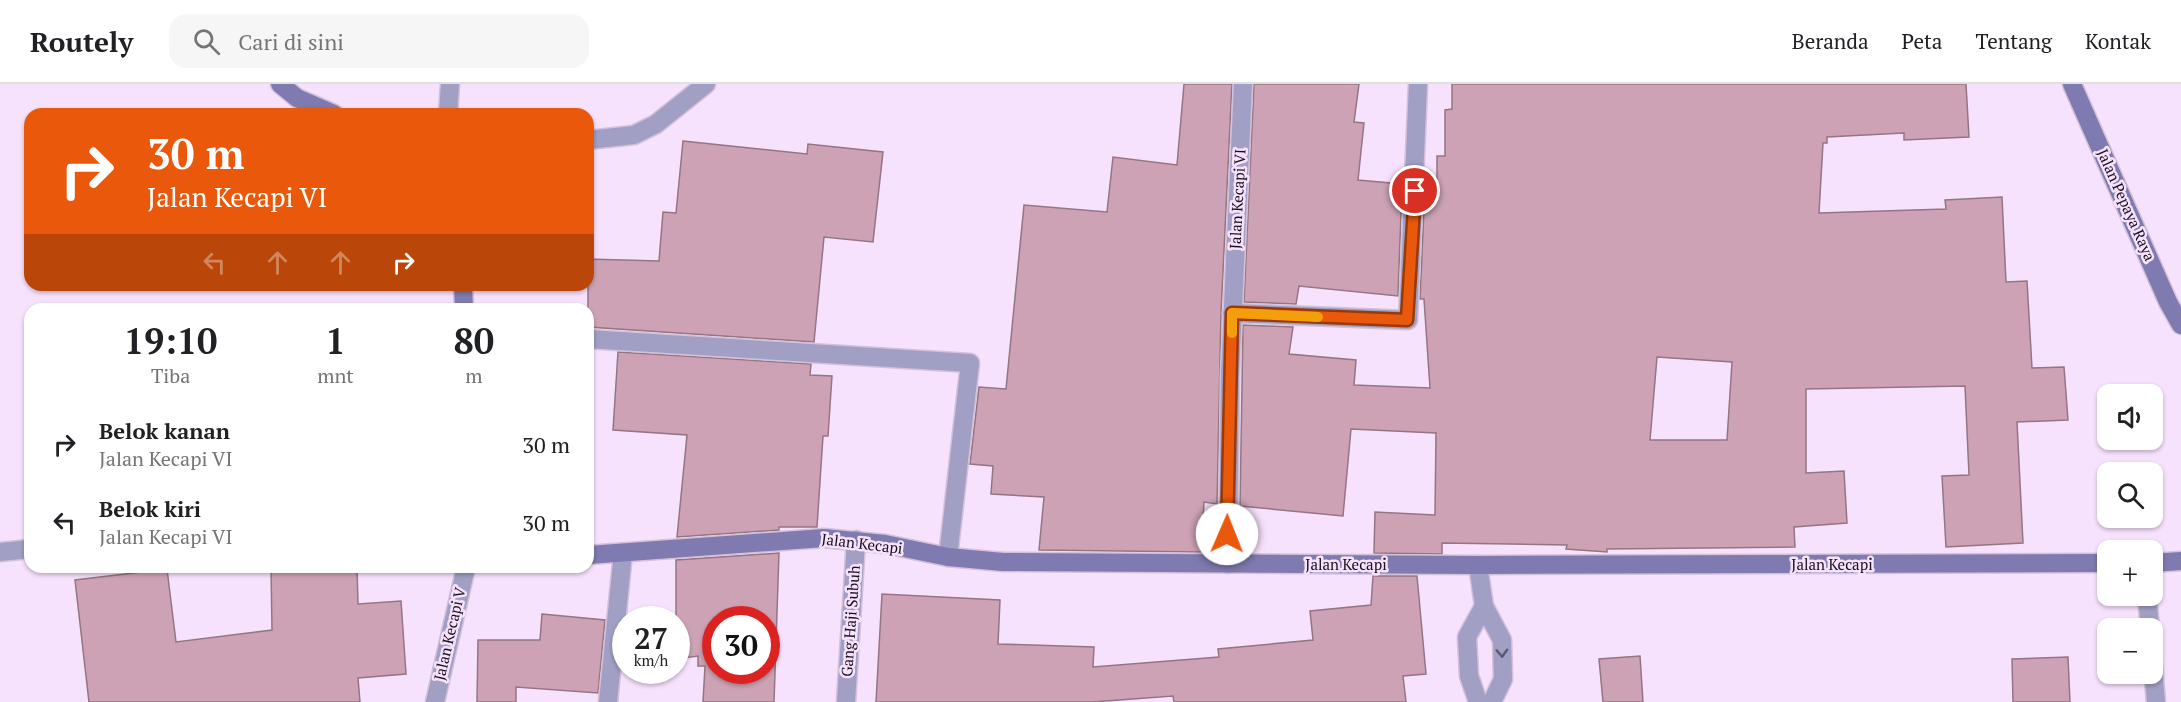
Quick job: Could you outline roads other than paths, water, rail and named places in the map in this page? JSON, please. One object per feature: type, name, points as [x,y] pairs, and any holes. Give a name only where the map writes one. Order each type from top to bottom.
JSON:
[{"type":"street","points":[[280,84],[297,98],[320,108]]},
{"type":"street","points":[[448,108],[450,84]]},
{"type":"street","points":[[594,139],[634,135],[656,124],[706,84]]},
{"type":"street","name":"Jalan Kecapi VI","points":[[1228,564],[1232,313],[1243,84]]},
{"type":"street","points":[[1232,313],[1407,320],[1418,84]]},
{"type":"street","name":"Jalan Pepaya Raya","points":[[2072,84],[2168,302],[2181,325]]},
{"type":"street","points":[[594,339],[970,363],[948,557]]},
{"type":"street","name":"Jalan Kecapi","points":[[594,555],[824,538],[856,540],[948,557],[1003,562],[1478,565],[2097,563]]},
{"type":"street","name":"Gang Haji Subuh","points":[[846,702],[856,540]]},
{"type":"street","points":[[0,552],[24,550]]},
{"type":"street","points":[[609,702],[623,553]]},
{"type":"street","points":[[2163,562],[2181,561]]},
{"type":"street","points":[[1478,565],[1484,606],[1502,640],[1503,679],[1492,702]]},
{"type":"street","name":"Jalan Kecapi V","points":[[435,702],[465,573]]},
{"type":"street","points":[[1478,702],[1469,676],[1467,637],[1484,606]]},
{"type":"street","points":[[2154,684],[2156,702]]}]
